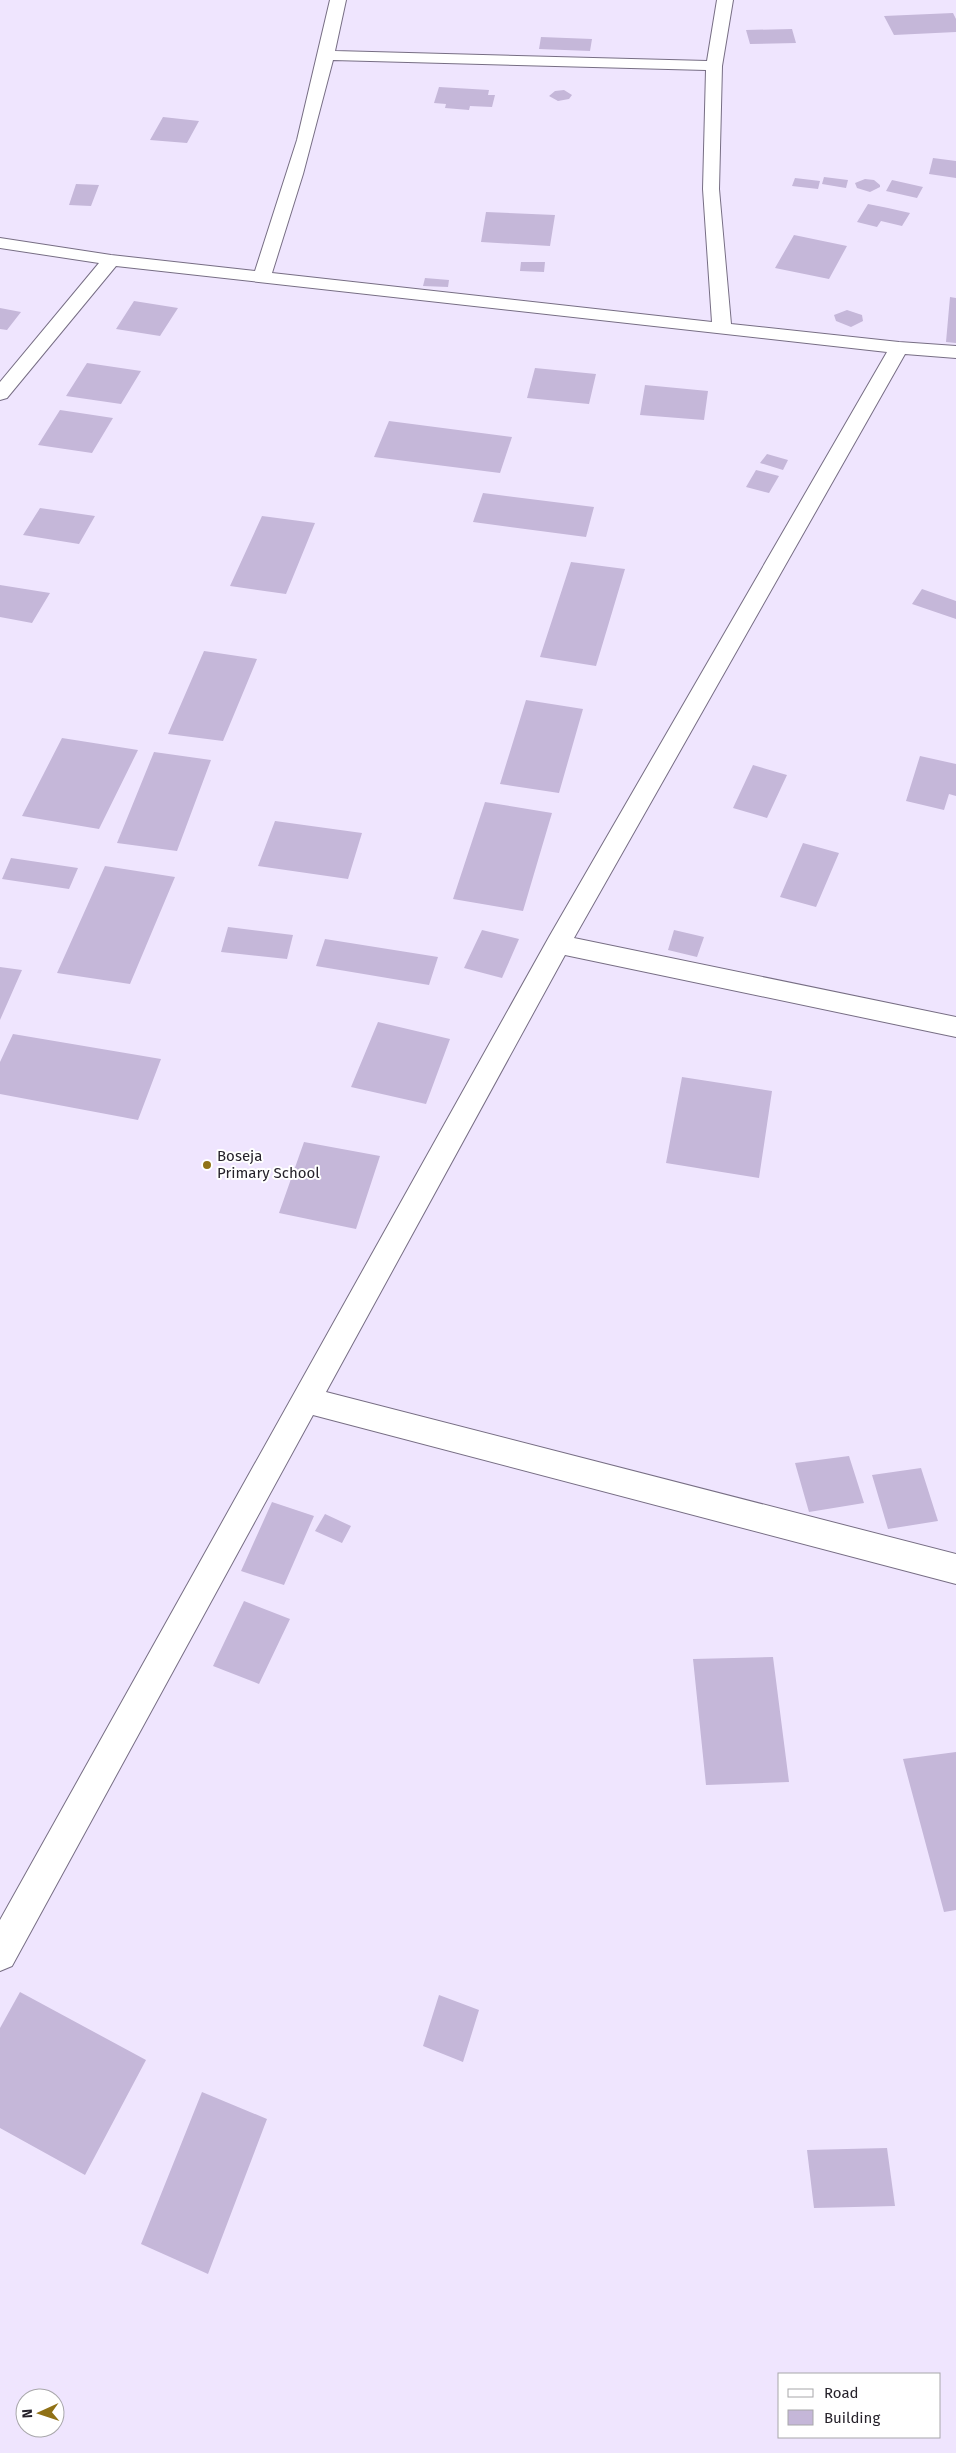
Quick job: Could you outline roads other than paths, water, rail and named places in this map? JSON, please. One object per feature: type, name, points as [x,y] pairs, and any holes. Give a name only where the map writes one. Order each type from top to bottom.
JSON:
[{"type":"street","points":[[262,277],[304,145],[328,55],[338,0]]},
{"type":"street","points":[[722,328],[711,189],[714,66],[725,0]]},
{"type":"street","points":[[328,55],[714,66]]},
{"type":"street","points":[[0,243],[111,260],[899,348],[956,352]]},
{"type":"street","points":[[0,394],[111,260]]},
{"type":"street","points":[[0,1954],[558,944],[899,348]]},
{"type":"street","points":[[558,944],[956,1027]]},
{"type":"street","points":[[305,1400],[956,1569]]},
{"type":"place","name":"Boseja Primary School","points":[[207,1165]]}]
